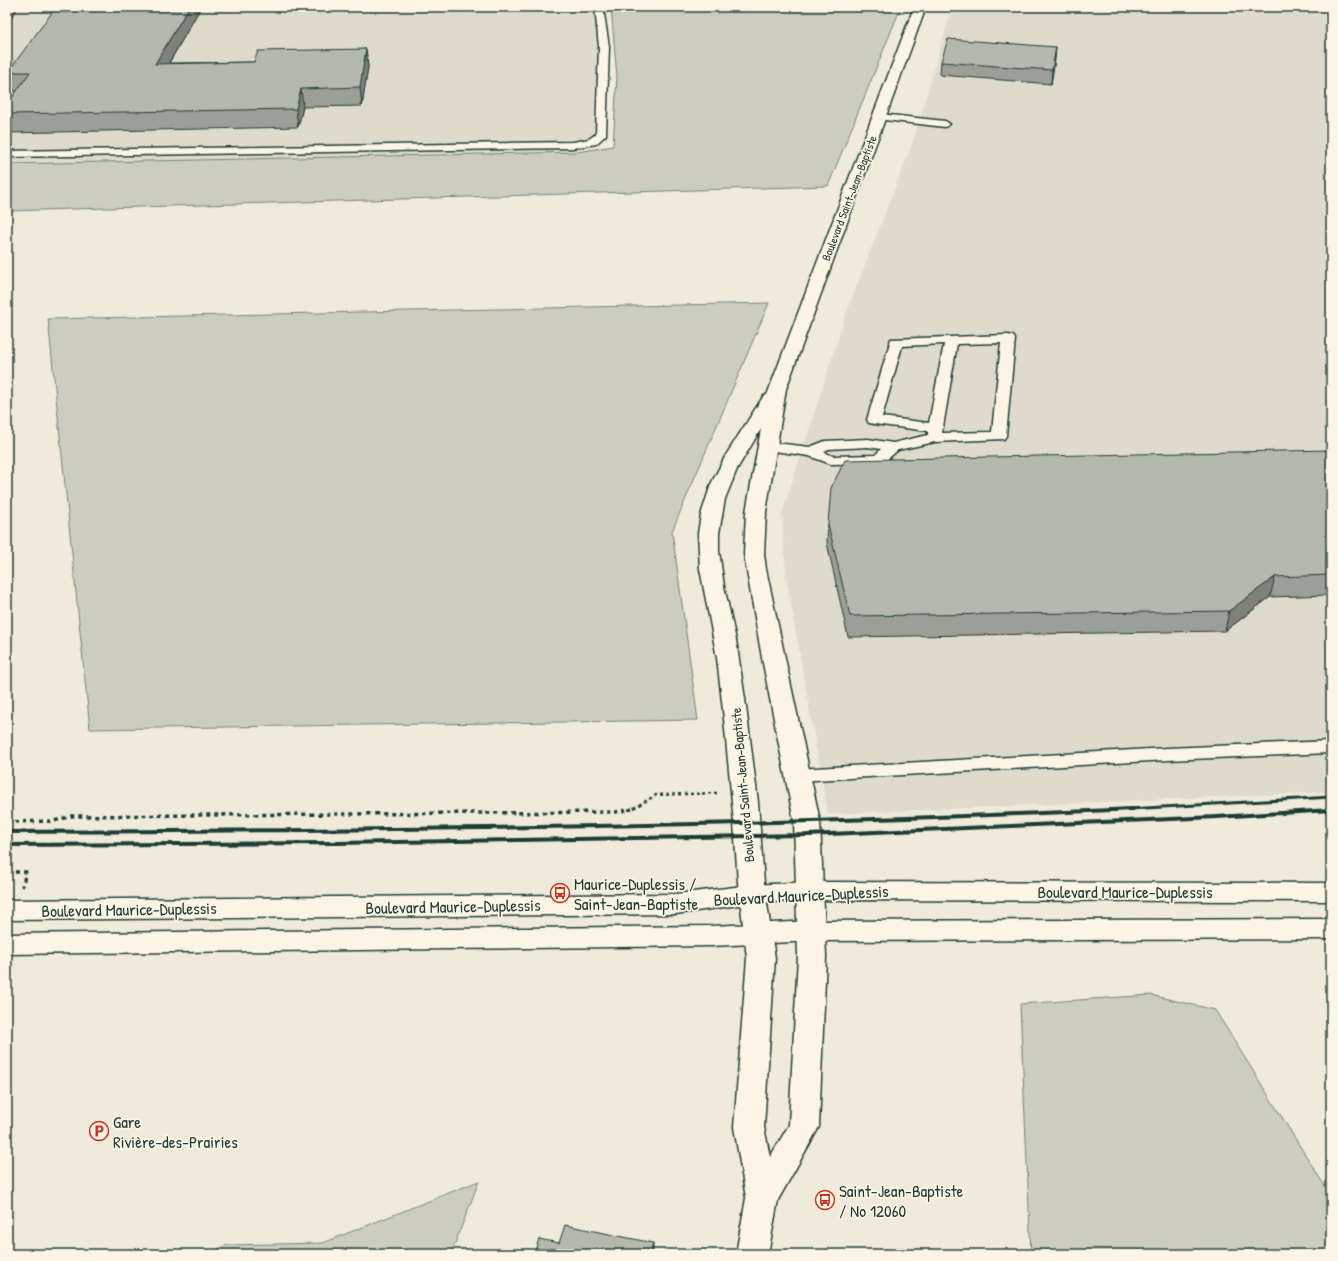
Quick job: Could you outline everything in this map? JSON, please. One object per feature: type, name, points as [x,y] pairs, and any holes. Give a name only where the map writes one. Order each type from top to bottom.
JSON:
[{"type":"main road","name":"Boulevard Saint-Jean-Baptiste","points":[[752,1254],[762,1198],[804,1126],[812,974],[811,891],[807,821],[773,658],[754,554],[756,512],[777,389],[920,7]]},
{"type":"main road","name":"Boulevard Saint-Jean-Baptiste","points":[[762,1198],[749,1127],[761,958],[759,933],[752,894],[747,823],[735,710],[728,657],[710,567],[707,539],[711,515],[722,478],[777,389]]},
{"type":"main road","name":"Boulevard Maurice-Duplessis","points":[[13,902],[676,904],[752,894],[811,891],[1331,892]]},
{"type":"main road","points":[[7,944],[710,936],[812,931],[1331,929]]},
{"type":"lane","points":[[7,15],[13,7]]},
{"type":"lane","points":[[7,154],[573,145],[592,142],[601,135],[604,47],[599,7]]},
{"type":"lane","points":[[880,117],[945,124]]},
{"type":"lane","points":[[1008,339],[999,436],[935,433],[874,420],[896,342],[951,340],[1008,339]]},
{"type":"lane","points":[[935,433],[951,340]]},
{"type":"lane","points":[[767,446],[812,452],[831,460],[879,459],[893,447],[935,433]]},
{"type":"lane","points":[[797,775],[1168,754],[1331,747]]},
{"type":"path","points":[[7,822],[54,821],[71,816],[616,812],[632,809],[656,795],[724,793]]},
{"type":"path","points":[[7,872],[26,872],[13,902]]},
{"type":"shaded area","points":[[7,7],[595,7],[601,135],[577,152],[7,165]]},
{"type":"shaded area","points":[[611,7],[901,7],[828,186],[7,211],[7,164],[577,152],[613,146],[617,77]]},
{"type":"shaded area","points":[[952,7],[1331,7],[1331,792],[828,814],[786,576],[782,514],[847,311],[913,142]]},
{"type":"shaded area","points":[[769,303],[672,531],[698,720],[90,729],[48,319]]},
{"type":"shaded area","points":[[1151,995],[1215,1010],[1331,1196],[1331,1254],[1031,1254],[1020,1004]]},
{"type":"shaded area","points":[[479,1181],[451,1254],[206,1254],[227,1245],[323,1243]]},
{"type":"building","points":[[56,7],[189,7],[155,64],[254,62],[258,51],[366,49],[360,87],[301,89],[296,109],[7,114],[7,105],[30,72],[8,72]]},
{"type":"building","points":[[948,39],[1056,47],[1052,70],[941,62]]},
{"type":"building","points":[[1331,450],[1331,575],[1275,577],[1229,611],[850,616],[828,524],[831,488],[845,460]]},
{"type":"building","points":[[565,1225],[653,1243],[650,1254],[534,1254],[539,1239],[559,1243]]},
{"type":"railway","points":[[1118,810],[1331,797]]},
{"type":"railway","points":[[1118,810],[1133,809]]},
{"type":"railway","points":[[1112,810],[1118,810]]},
{"type":"railway","points":[[7,832],[430,829],[711,824],[1118,810]]},
{"type":"railway","points":[[7,845],[337,843],[807,835],[1217,817],[1331,810]]},
{"type":"place","name":"Maurice-Duplessis / Saint-Jean-Baptiste","points":[[560,893]]},
{"type":"place","name":"Gare Rivière-des-Prairies","points":[[99,1131]]},
{"type":"place","name":"Saint-Jean-Baptiste / No 12060","points":[[825,1200]]}]
